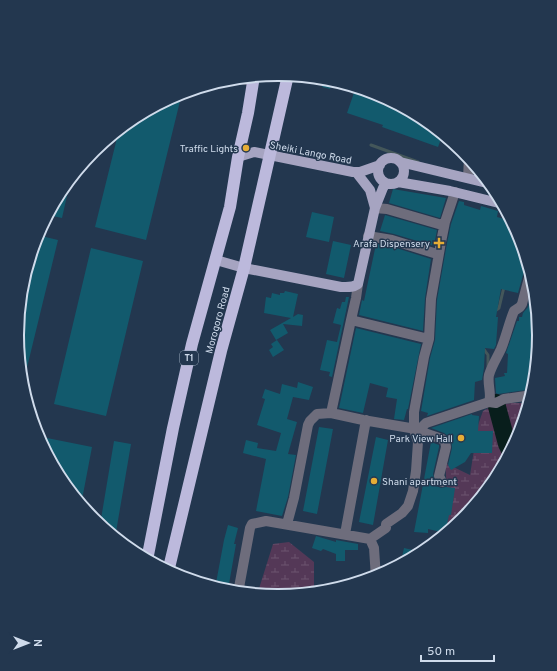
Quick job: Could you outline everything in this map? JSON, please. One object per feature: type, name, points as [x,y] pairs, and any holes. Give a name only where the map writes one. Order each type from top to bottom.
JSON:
[{"type":"highway","name":"Morogoro Road","points":[[170,566],[220,359],[244,268],[287,82]]},
{"type":"highway","name":"Morogoro Road","points":[[148,554],[173,428],[192,344],[230,207],[238,157],[253,83]]},
{"type":"main road","name":"Sheiki Lango Road","points":[[238,157],[254,152],[356,172],[380,165]]},
{"type":"main road","points":[[480,181],[400,162],[390,158],[380,165],[379,170],[382,180],[386,183],[392,184],[398,182],[453,191],[495,202]]},
{"type":"main road","points":[[398,182],[402,178],[404,172],[403,166],[400,162]]},
{"type":"main road","points":[[356,172],[370,190],[375,208]]},
{"type":"main road","points":[[216,260],[244,268],[350,288],[358,284],[375,208],[382,188],[386,183]]},
{"type":"street","points":[[468,178],[469,167]]},
{"type":"street","points":[[239,587],[252,524],[266,521],[370,539],[386,528],[386,524],[402,513],[408,506],[413,491],[418,454],[414,412],[424,357],[429,339],[430,313],[442,225],[453,191]]},
{"type":"street","points":[[430,313],[441,242],[453,191]]},
{"type":"street","points":[[375,208],[387,209],[442,225]]},
{"type":"street","points":[[368,236],[392,240],[437,254]]},
{"type":"street","points":[[331,413],[358,284]]},
{"type":"street","points":[[489,402],[489,376],[502,347],[514,310],[522,304],[527,284]]},
{"type":"street","points":[[351,320],[429,339]]},
{"type":"street","points":[[416,430],[426,422],[489,402],[496,404],[504,399],[525,396]]},
{"type":"street","points":[[286,524],[294,498],[308,425],[317,414],[331,413],[416,430],[445,441],[446,447],[439,476],[442,482]]},
{"type":"street","points":[[345,534],[366,420]]},
{"type":"street","points":[[370,539],[374,548],[376,571]]},
{"type":"green space","points":[[523,403],[514,433],[490,477],[470,503],[439,533],[447,488],[445,463],[470,475],[478,425],[483,411],[494,405]]},
{"type":"green space","points":[[289,542],[314,562],[314,588],[278,590],[259,589],[273,544]]},
{"type":"building","points":[[322,85],[331,87],[330,89],[322,87]]},
{"type":"building","points":[[354,93],[376,100],[406,115],[441,140],[438,147],[382,127],[383,125],[347,113]]},
{"type":"building","points":[[180,100],[146,240],[95,227],[117,140],[151,115]]},
{"type":"building","points":[[393,189],[446,198],[440,218],[389,203]]},
{"type":"building","points":[[68,193],[62,218],[54,216]]},
{"type":"building","points":[[459,201],[464,202],[464,205],[480,210],[481,206],[498,211],[497,217],[505,219],[514,238],[524,271],[518,293],[501,289],[496,317],[498,317],[496,345],[494,349],[485,348],[482,380],[475,382],[474,400],[427,416],[428,413],[421,411],[430,358],[435,340],[437,300],[451,224]]},
{"type":"building","points":[[312,212],[334,217],[329,242],[306,237]]},
{"type":"building","points":[[385,215],[437,230],[434,246],[380,231]]},
{"type":"building","points":[[44,237],[58,240],[26,370],[24,336],[26,302],[29,286]]},
{"type":"building","points":[[333,241],[351,245],[344,278],[326,274]]},
{"type":"building","points":[[376,244],[390,246],[431,259],[425,298],[423,331],[359,315],[362,300],[364,301]]},
{"type":"building","points":[[91,248],[143,261],[106,416],[54,404]]},
{"type":"building","points":[[285,291],[298,294],[293,317],[298,314],[303,315],[302,326],[283,324],[288,333],[276,340],[270,330],[291,318],[264,313],[266,297],[271,298],[272,293],[280,295],[280,293],[284,293]]},
{"type":"building","points":[[346,297],[349,297],[332,377],[329,376],[330,372],[320,370],[327,340],[337,342],[341,325],[333,323],[337,308],[340,309],[342,302],[345,302]]},
{"type":"building","points":[[530,298],[533,336],[531,369],[527,390],[498,394],[496,393],[495,378],[505,376],[504,373],[507,373],[508,354],[506,353],[517,321],[519,321],[519,317],[522,317],[523,313],[528,307]]},
{"type":"building","points":[[356,328],[421,344],[408,409],[404,420],[394,419],[397,399],[386,397],[388,388],[370,383],[363,413],[339,408]]},
{"type":"building","points":[[277,340],[284,350],[273,357],[269,350],[273,347],[271,344]]},
{"type":"building","points":[[298,382],[313,387],[309,400],[293,397],[287,419],[297,422],[288,454],[296,455],[288,497],[282,516],[256,511],[266,459],[243,453],[246,440],[258,443],[257,448],[276,451],[281,433],[257,425],[265,399],[262,398],[265,389],[280,394],[282,384],[297,388]]},
{"type":"building","points":[[472,414],[479,416],[478,431],[493,431],[492,453],[471,453],[465,462],[451,470],[448,465],[452,448],[451,438],[444,433],[431,428]]},
{"type":"building","points":[[319,427],[333,429],[317,514],[303,511]]},
{"type":"building","name":"Shani apartment","points":[[376,437],[388,440],[373,525],[359,522]]},
{"type":"building","points":[[45,438],[92,447],[82,497],[58,463]]},
{"type":"building","points":[[114,441],[131,444],[116,531],[101,517]]},
{"type":"building","points":[[431,442],[439,445],[433,474],[436,486],[441,488],[455,488],[451,515],[449,515],[446,527],[440,532],[428,529],[428,533],[414,532]]},
{"type":"building","points":[[228,525],[238,528],[234,544],[236,544],[229,584],[231,585],[216,582]]},
{"type":"building","points":[[316,536],[336,542],[336,540],[358,544],[358,550],[345,550],[345,561],[336,561],[336,554],[323,549],[321,551],[312,548]]},
{"type":"building","points":[[404,548],[415,550],[406,556],[402,558]]},
{"type":"waterway","points":[[371,145],[418,162]]},
{"type":"waterway","points":[[495,311],[499,308],[504,287]]},
{"type":"waterway","points":[[483,348],[488,355],[488,368]]},
{"type":"waterway","points":[[496,403],[508,446]]},
{"type":"place","name":"Traffic Lights","points":[[246,148]]},
{"type":"place","name":"Arafa Dispensery","points":[[439,243]]},
{"type":"place","name":"Park View Hall","points":[[461,438]]},
{"type":"place","name":"Shani apartment","points":[[374,481]]}]
